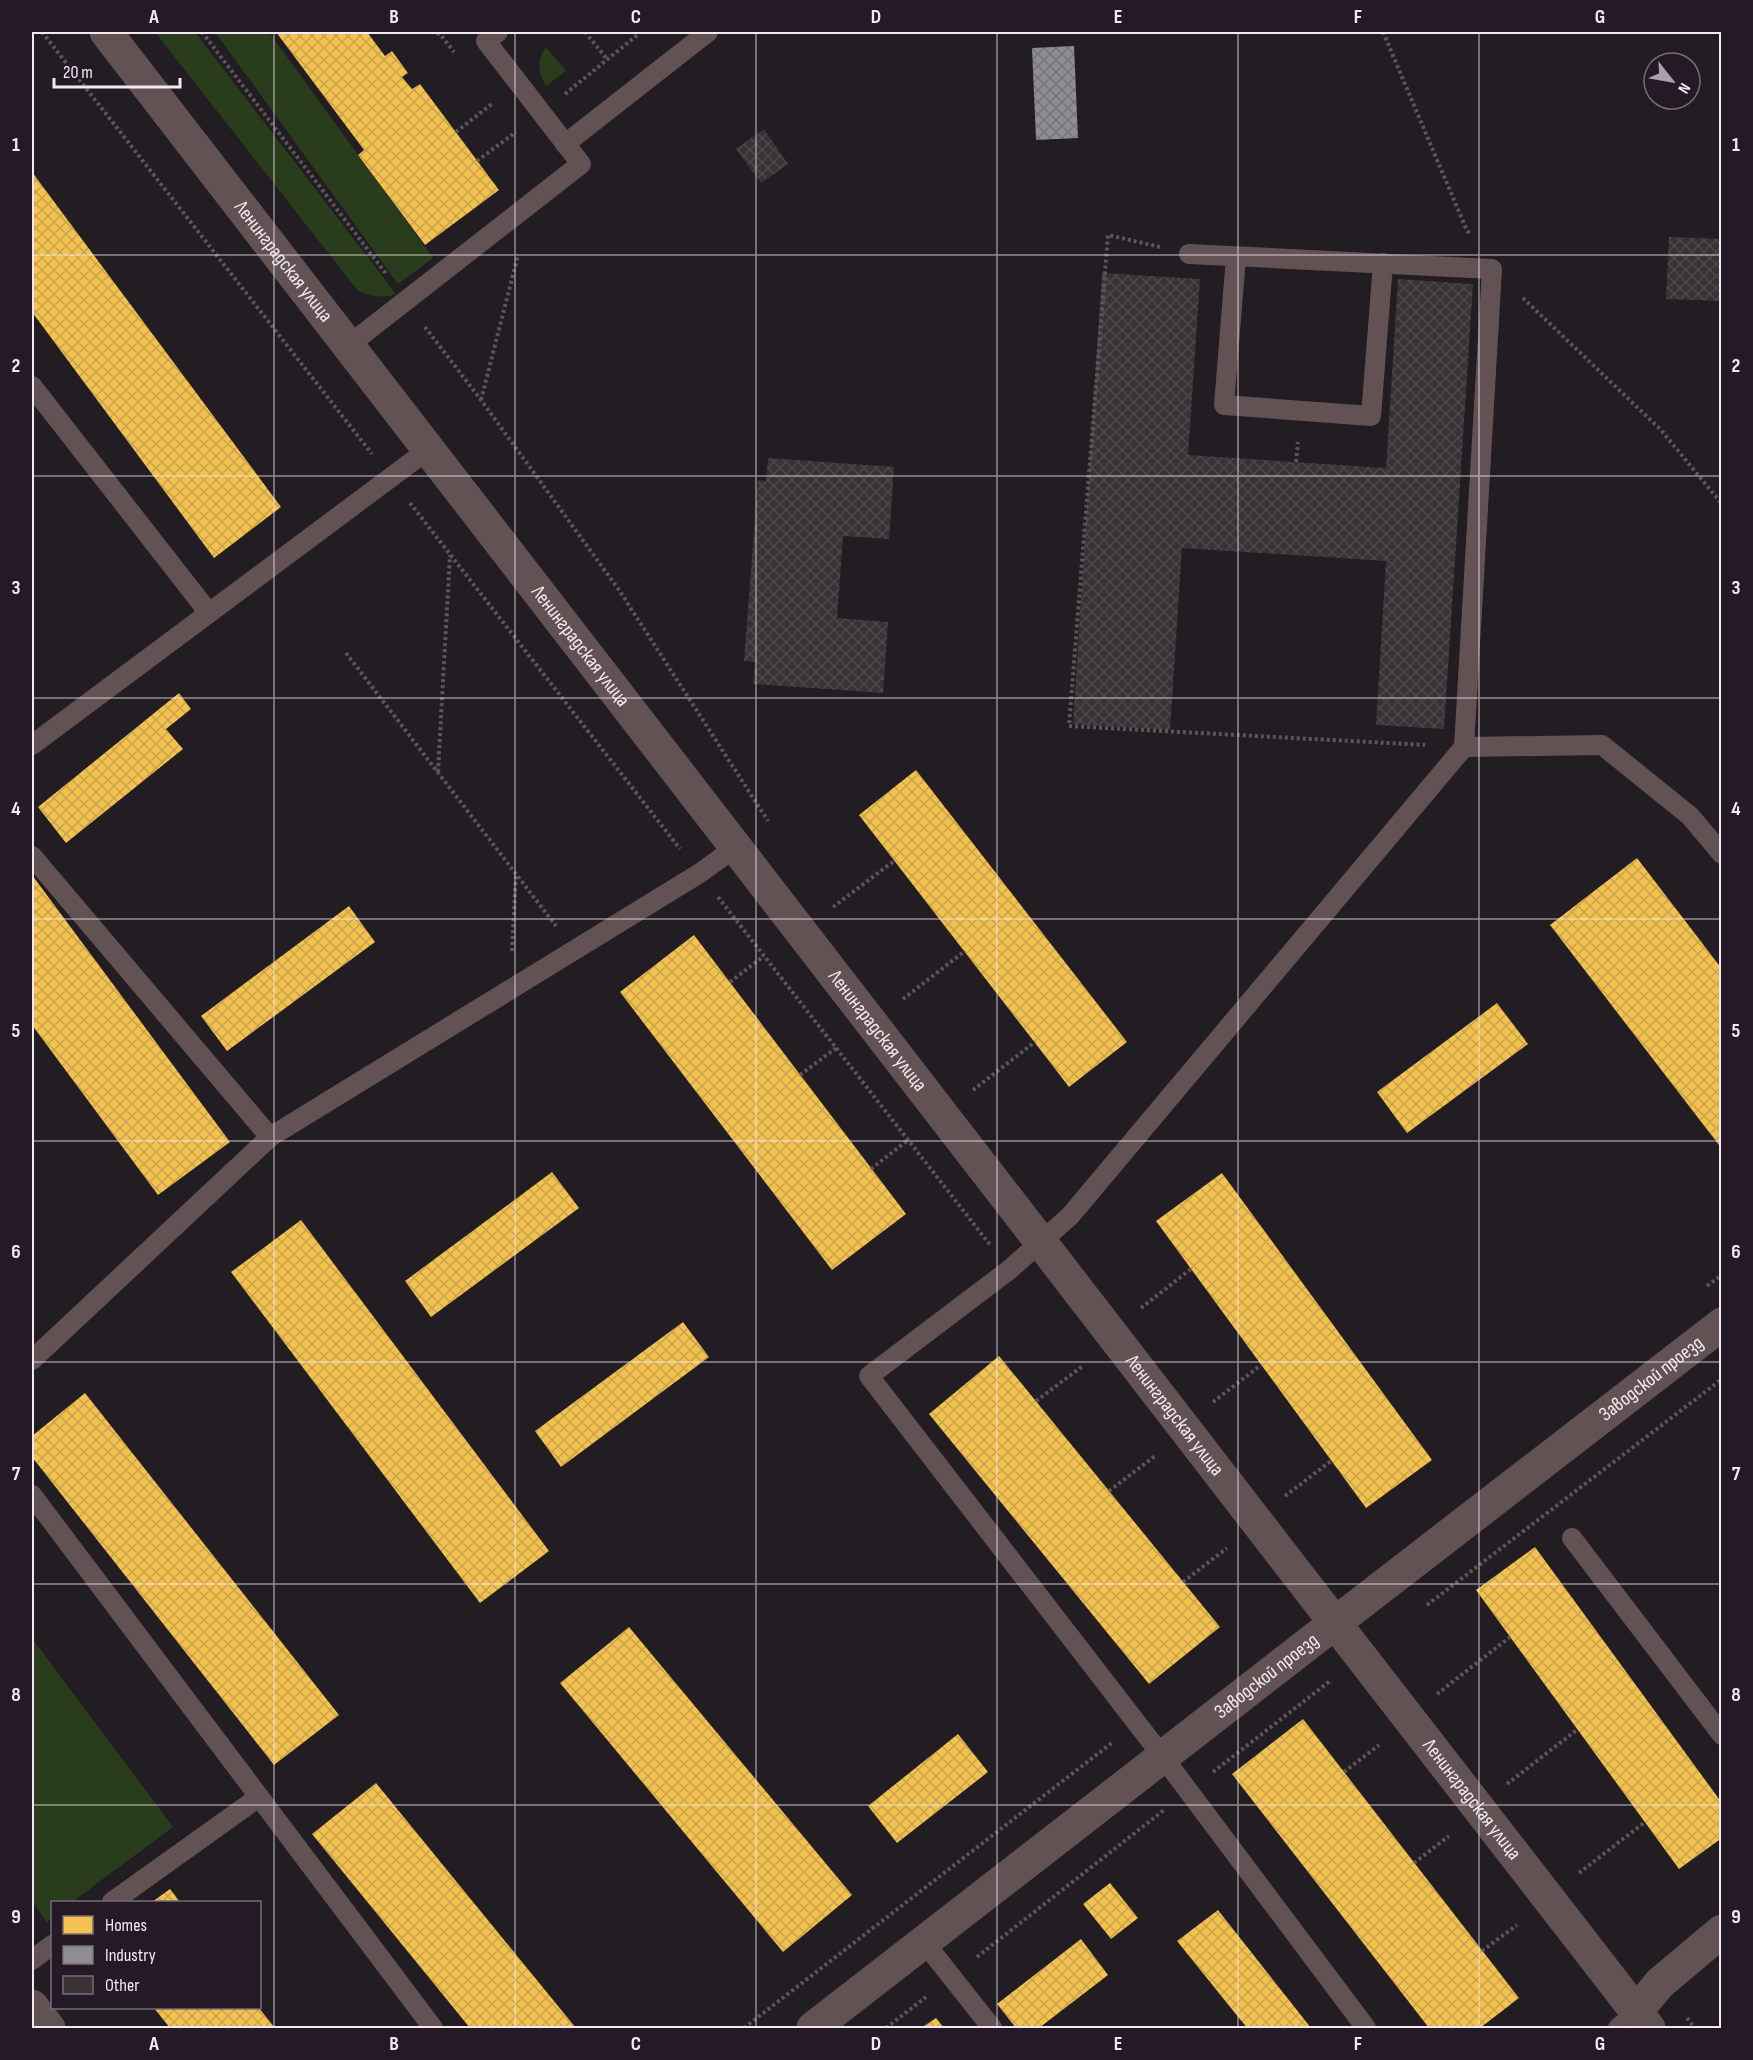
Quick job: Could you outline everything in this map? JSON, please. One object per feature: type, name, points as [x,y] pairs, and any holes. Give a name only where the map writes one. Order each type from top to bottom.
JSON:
[{"type":"street","name":"Ленинградская улица","points":[[106,32],[1335,1623],[1634,2023]]},
{"type":"street","name":"Заводской проезд","points":[[813,2028],[1722,1324]]},
{"type":"street","points":[[1634,2023],[1660,1983],[1722,1931]]},
{"type":"street","points":[[32,2006],[49,2028]]},
{"type":"lane","points":[[349,345],[581,164],[486,41],[498,32]]},
{"type":"lane","points":[[565,144],[708,32]]},
{"type":"lane","points":[[1189,254],[1492,269],[1464,747],[1070,1216],[1010,1270],[869,1376],[1163,1757],[1366,2028]]},
{"type":"lane","points":[[1236,257],[1224,405],[1371,416],[1383,264]]},
{"type":"lane","points":[[32,386],[209,613]]},
{"type":"lane","points":[[32,745],[429,449]]},
{"type":"lane","points":[[1464,747],[1602,744],[1690,816],[1722,854]]},
{"type":"lane","points":[[32,1360],[270,1137],[700,873],[736,846]]},
{"type":"lane","points":[[32,856],[270,1137]]},
{"type":"lane","points":[[32,1495],[433,2028]]},
{"type":"lane","points":[[1572,1538],[1722,1735]]},
{"type":"lane","points":[[112,1901],[259,1797]]},
{"type":"lane","points":[[924,1942],[992,2028]]},
{"type":"lane","points":[[32,1960],[51,1946]]},
{"type":"path","points":[[42,32],[1010,1270]]},
{"type":"path","points":[[202,32],[481,400],[619,590],[769,823]]},
{"type":"path","points":[[431,32],[442,33],[460,60]]},
{"type":"path","points":[[585,32],[608,59]]},
{"type":"path","points":[[541,113],[641,32]]},
{"type":"path","points":[[1383,32],[1465,226],[1492,269],[1662,430],[1722,504]]},
{"type":"path","points":[[487,94],[500,109]]},
{"type":"path","points":[[456,132],[494,102]]},
{"type":"path","points":[[511,124],[523,139]]},
{"type":"path","points":[[477,161],[517,131]]},
{"type":"path","points":[[481,400],[532,203]]},
{"type":"path","points":[[1189,254],[1108,235],[1069,726],[1464,747]]},
{"type":"path","points":[[438,773],[450,554]]},
{"type":"path","points":[[346,654],[575,950]]},
{"type":"path","points":[[833,908],[894,861]]},
{"type":"path","points":[[511,989],[516,874]]},
{"type":"path","points":[[903,999],[965,951]]},
{"type":"path","points":[[730,982],[764,956]]},
{"type":"path","points":[[973,1090],[1035,1042]]},
{"type":"path","points":[[800,1076],[836,1048]]},
{"type":"path","points":[[871,1168],[908,1140]]},
{"type":"path","points":[[1141,1308],[1191,1269]]},
{"type":"path","points":[[1077,1356],[1091,1374]]},
{"type":"path","points":[[1036,1401],[1084,1365]]},
{"type":"path","points":[[1213,1402],[1261,1365]]},
{"type":"path","points":[[1419,1611],[1722,1379]]},
{"type":"path","points":[[1109,1491],[1155,1456],[1148,1447]]},
{"type":"path","points":[[1285,1496],[1331,1461]]},
{"type":"path","points":[[1183,1582],[1227,1548],[1233,1557]]},
{"type":"path","points":[[1437,1694],[1510,1637]]},
{"type":"path","points":[[886,2028],[1330,1681]]},
{"type":"path","points":[[1507,1785],[1578,1730]]},
{"type":"path","points":[[1344,1772],[1379,1745]]},
{"type":"path","points":[[1576,1875],[1645,1822]]},
{"type":"path","points":[[1414,1863],[1449,1836]]},
{"type":"path","points":[[1482,1951],[1517,1924]]},
{"type":"green space","points":[[155,32],[195,32],[396,294],[377,296],[358,291]]},
{"type":"green space","points":[[215,32],[269,32],[433,258],[398,284]]},
{"type":"green space","points":[[546,47],[566,71],[546,86],[541,76],[539,61]]},
{"type":"green space","points":[[32,1638],[173,1827],[73,1901],[51,1901],[51,1919],[47,1922],[32,1902]]},
{"type":"building: Homes","points":[[276,32],[367,32],[385,56],[392,51],[408,73],[402,77],[412,89],[420,84],[499,190],[425,245],[358,155],[364,150]]},
{"type":"building: Homes","points":[[32,172],[281,507],[214,558],[32,312]]},
{"type":"building: Homes","points":[[179,693],[191,709],[166,729],[183,749],[66,843],[38,807]]},
{"type":"building: Homes","points":[[916,770],[1127,1042],[1069,1087],[859,815]]},
{"type":"building: Homes","points":[[1637,858],[1722,969],[1722,1149],[1550,925]]},
{"type":"building: Homes","points":[[32,875],[230,1142],[158,1195],[32,1025]]},
{"type":"building: Homes","points":[[349,906],[375,942],[227,1051],[201,1016]]},
{"type":"building: Homes","points":[[694,935],[906,1214],[832,1270],[620,992]]},
{"type":"building: Homes","points":[[1497,1003],[1528,1044],[1407,1133],[1377,1092]]},
{"type":"building: Homes","points":[[552,1172],[579,1208],[431,1317],[405,1281]]},
{"type":"building: Homes","points":[[1222,1173],[1432,1460],[1366,1508],[1156,1221]]},
{"type":"building: Homes","points":[[301,1220],[549,1551],[480,1603],[231,1272]]},
{"type":"building: Homes","points":[[683,1322],[709,1357],[561,1467],[535,1431]]},
{"type":"building: Homes","points":[[999,1356],[1220,1627],[1149,1684],[929,1414]]},
{"type":"building: Homes","points":[[85,1393],[339,1715],[274,1765],[32,1457],[32,1436]]},
{"type":"building: Homes","points":[[1535,1547],[1722,1803],[1722,1838],[1679,1869],[1476,1590]]},
{"type":"building: Homes","points":[[629,1627],[852,1895],[783,1952],[560,1683]]},
{"type":"building: Homes","points":[[1303,1719],[1519,1998],[1480,2028],[1429,2028],[1232,1774]]},
{"type":"building: Homes","points":[[958,1734],[988,1772],[897,1843],[868,1806]]},
{"type":"building: Homes","points":[[376,1783],[576,2028],[470,2028],[312,1834]]},
{"type":"building: Homes","points":[[1110,1883],[1138,1918],[1111,1939],[1083,1904]]},
{"type":"building: Homes","points":[[170,1889],[179,1901],[153,1901]]},
{"type":"building: Homes","points":[[1218,1910],[1311,2028],[1247,2028],[1177,1941]]},
{"type":"building: Homes","points":[[1081,1939],[1108,1975],[1039,2028],[1016,2028],[997,2004]]},
{"type":"building: Homes","points":[[155,2009],[260,2009],[275,2028],[170,2028]]},
{"type":"building: Homes","points":[[936,2018],[944,2028],[921,2028]]},
{"type":"building: Industry","points":[[1074,46],[1078,138],[1036,140],[1032,48]]},
{"type":"building: Other","points":[[764,129],[788,164],[761,183],[736,149]]},
{"type":"building: Other","points":[[1669,237],[1722,239],[1722,301],[1666,299]]},
{"type":"building: Other","points":[[1102,273],[1200,279],[1188,455],[1386,468],[1398,279],[1473,284],[1444,729],[1376,725],[1386,561],[1182,548],[1170,730],[1073,724]]},
{"type":"building: Other","points":[[768,458],[894,467],[889,539],[843,536],[837,618],[888,622],[883,693],[753,684],[755,662],[744,661],[758,480],[766,481]]}]
